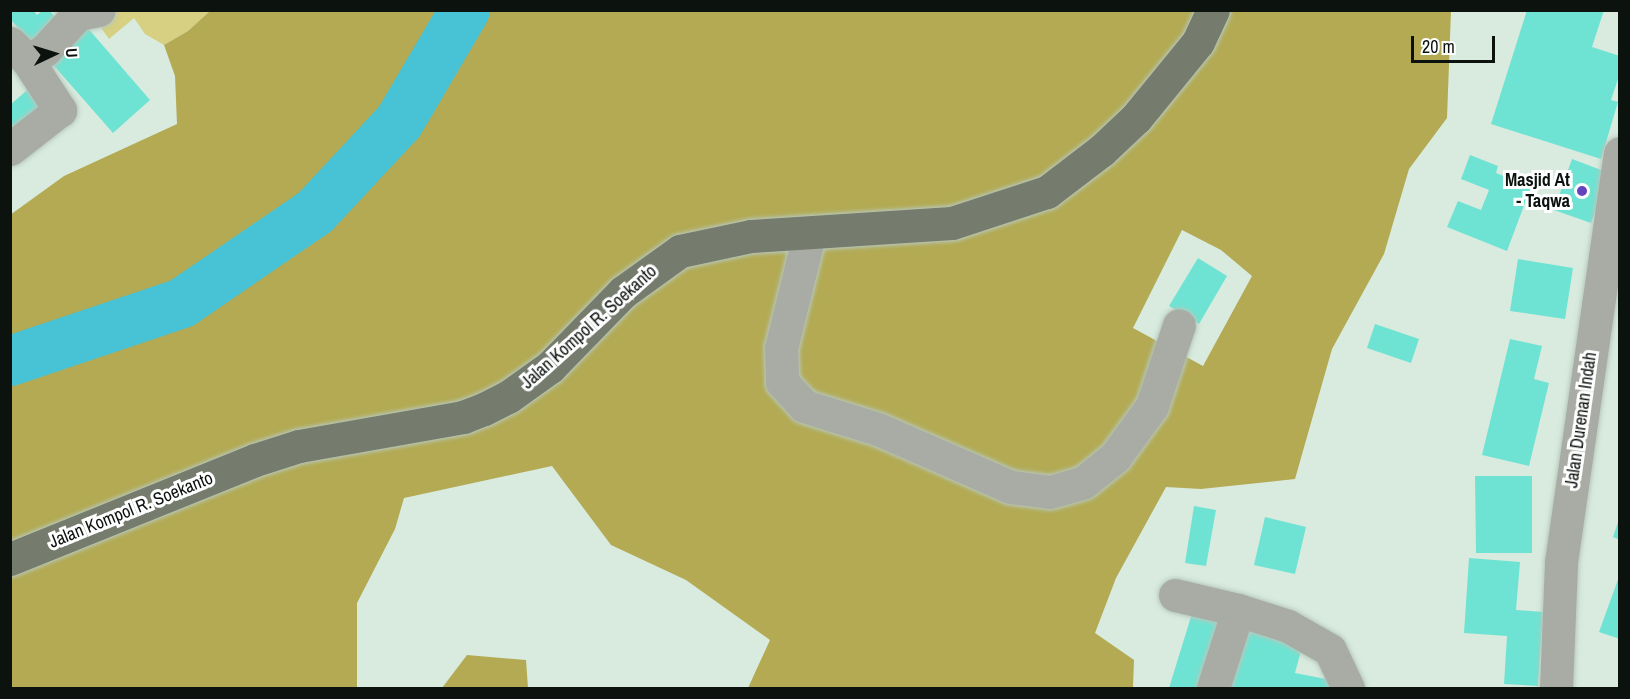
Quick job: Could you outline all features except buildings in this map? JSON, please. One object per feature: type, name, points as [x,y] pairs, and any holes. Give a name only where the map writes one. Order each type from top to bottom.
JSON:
[{"type":"main road","name":"Jalan Kompol R. Soekanto","points":[[10,559],[255,460],[299,446],[463,417],[484,409],[508,397],[550,367],[623,292],[680,250],[751,236],[809,235],[952,223],[1047,192],[1102,150],[1136,118],[1198,42],[1213,10]]},
{"type":"street","points":[[19,52],[45,50],[78,14],[99,10]]},
{"type":"street","points":[[10,149],[60,110],[19,52]]},
{"type":"street","name":"Jalan Durenan Indah","points":[[1556,688],[1561,562],[1613,237],[1620,153]]},
{"type":"street","points":[[809,235],[781,348],[782,382],[804,406],[878,429],[1011,487],[1050,492],[1061,489],[1084,482],[1115,457],[1152,406],[1179,325]]},
{"type":"street","points":[[1174,595],[1238,610],[1288,626],[1330,650],[1346,687]]},
{"type":"street","points":[[1213,688],[1238,610]]},
{"type":"shaded area","points":[[89,11],[210,11],[188,31],[164,45],[145,34],[134,18],[109,39]]},
{"type":"shaded area","points":[[210,11],[1451,11],[1447,118],[1409,169],[1384,254],[1332,349],[1295,479],[1201,489],[1166,487],[1116,578],[1095,633],[1134,660],[1133,688],[748,688],[770,640],[686,580],[611,545],[552,466],[404,498],[395,529],[357,603],[357,688],[11,688],[10,215],[64,176],[177,124],[175,76],[164,45],[188,31]],"holes":[[[1182,230],[1221,250],[1252,276],[1203,366],[1133,328]]]},
{"type":"shaded area","points":[[467,655],[526,660],[528,688],[442,688]]},
{"type":"waterway","points":[[10,361],[182,303],[315,212],[399,122],[465,10]]},
{"type":"place","name":"Masjid At - Taqwa","points":[[1582,191]]}]
